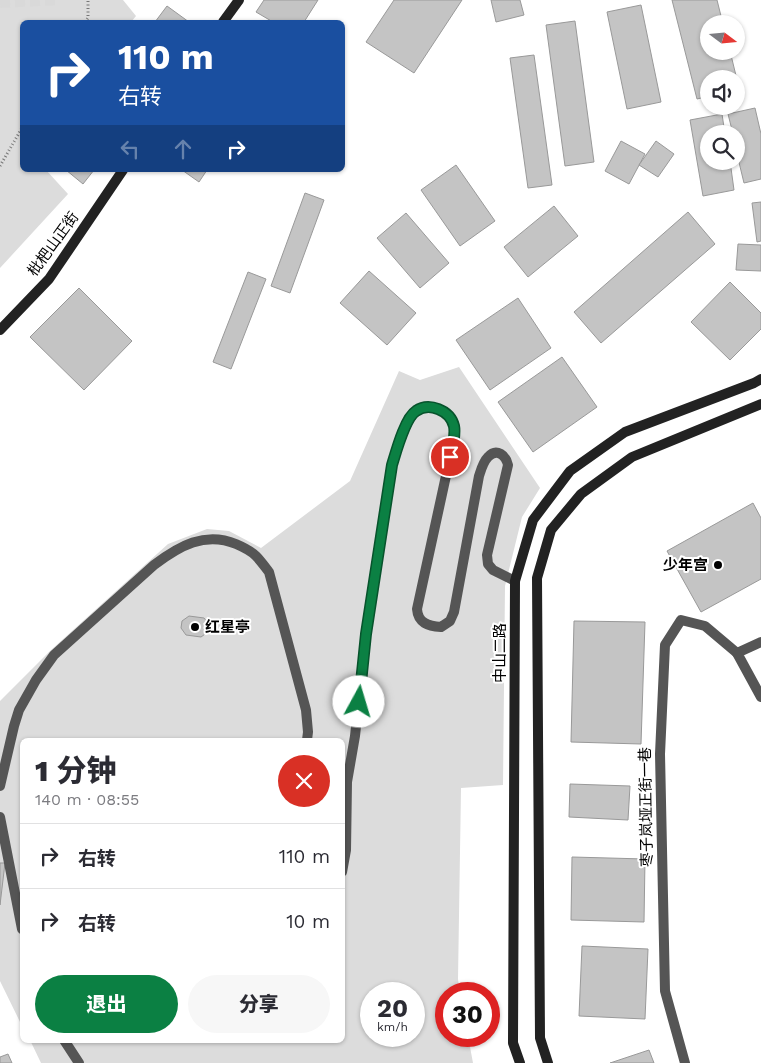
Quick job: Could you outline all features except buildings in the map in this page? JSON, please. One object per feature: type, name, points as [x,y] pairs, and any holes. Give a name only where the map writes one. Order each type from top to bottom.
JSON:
[{"type":"main road","points":[[224,20],[238,0]]},
{"type":"main road","name":"枇杷山正街","points":[[0,330],[49,279],[122,172]]},
{"type":"main road","name":"中山二路","points":[[520,1063],[513,1043],[515,581],[532,520],[570,471],[625,432],[761,379]]},
{"type":"main road","points":[[548,1063],[540,1038],[537,578],[551,530],[581,494],[632,457],[761,404]]},
{"type":"street","points":[[345,856],[347,782],[356,736],[366,634],[392,465],[410,417],[416,411],[426,407],[442,410],[454,426],[454,438],[417,608],[418,615],[423,623],[441,627],[450,620],[454,612],[479,476],[488,456],[495,453],[502,453],[507,458],[508,465],[487,555],[488,564],[493,570],[515,581]]},
{"type":"street","points":[[0,786],[19,710],[36,680],[54,655],[154,565],[171,552],[199,540],[213,538],[229,541],[240,546],[255,555],[269,572],[306,710],[307,738]]},
{"type":"street","name":"枣子岚垭正街一巷","points":[[685,1063],[665,991],[660,754],[665,645],[681,620],[705,626],[737,652]]},
{"type":"street","points":[[761,642],[737,652],[761,697]]},
{"type":"street","points":[[0,817],[20,918]]},
{"type":"street","points":[[66,1043],[79,1063]]},
{"type":"path","points":[[86,20],[88,0]]},
{"type":"path","points":[[0,166],[20,131]]},
{"type":"shaded area","points":[[0,0],[123,0],[136,16],[133,20],[20,20],[20,172],[48,172],[68,194],[0,268]]},
{"type":"shaded area","points":[[459,367],[540,488],[522,517],[505,586],[503,785],[461,788],[458,982],[435,982],[435,1047],[470,1047],[473,1063],[41,1063],[31,1043],[345,1043],[345,738],[20,738],[20,1022],[0,981],[0,701],[51,650],[168,544],[207,529],[229,531],[261,548],[350,481],[399,371],[420,380]]},
{"type":"tunnel","points":[[0,3],[58,0]]},
{"type":"place","name":"少年宫","points":[[718,565]]},
{"type":"place","name":"红星亭","points":[[195,627]]},
{"type":"route","points":[[359,702],[366,634],[392,465],[410,417],[416,411],[426,407],[433,407],[442,410],[449,417],[454,426],[454,438],[450,457]]}]
